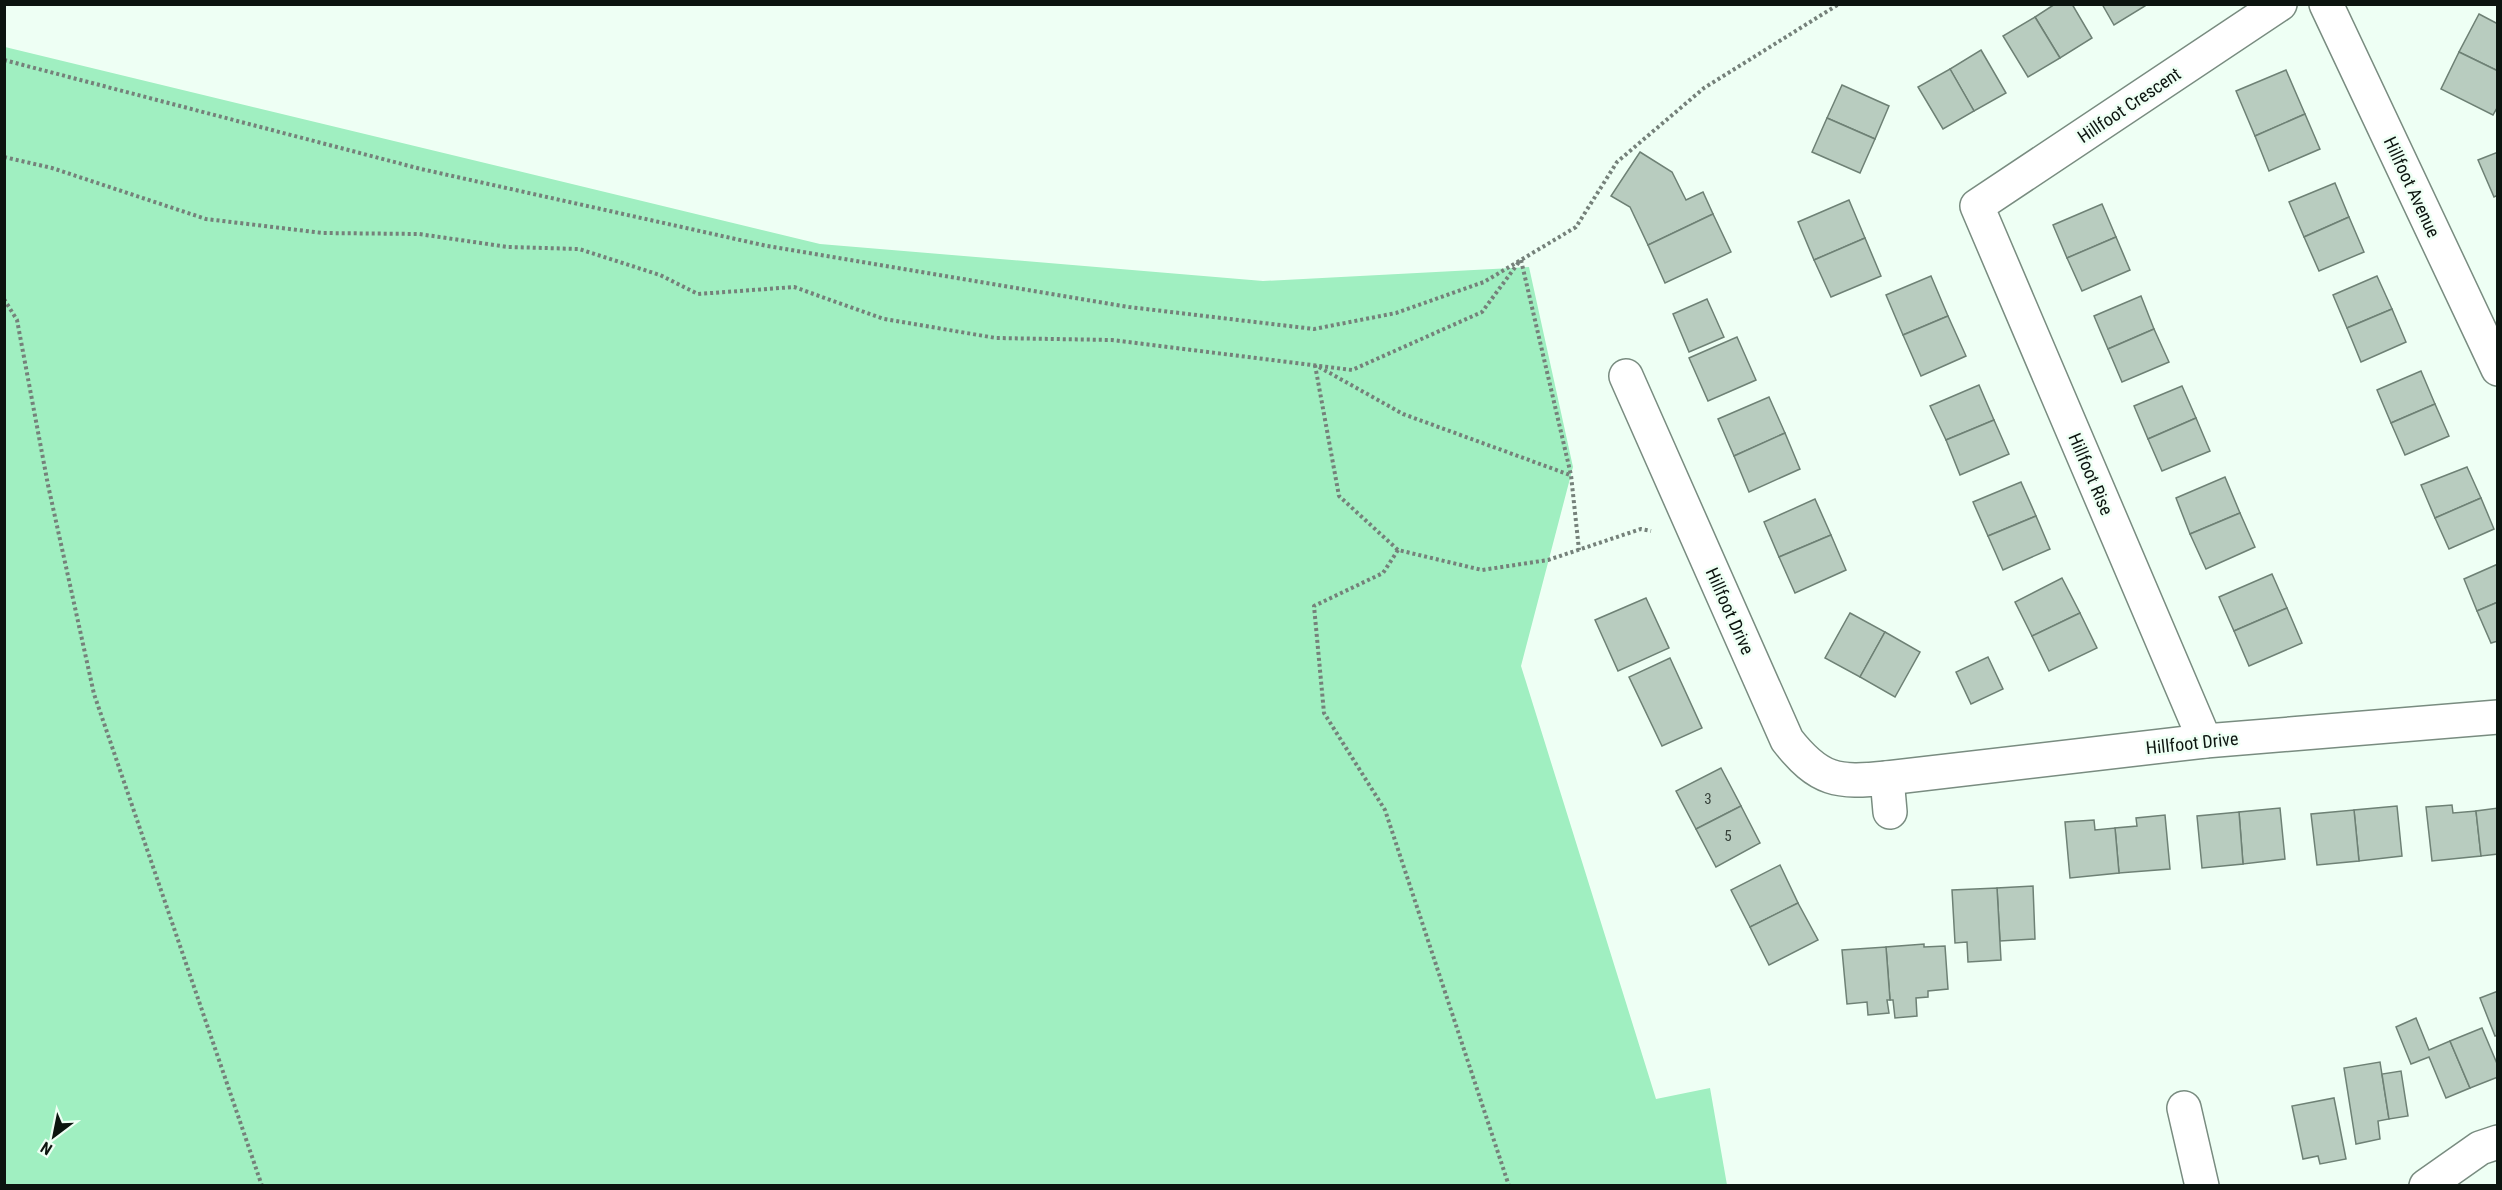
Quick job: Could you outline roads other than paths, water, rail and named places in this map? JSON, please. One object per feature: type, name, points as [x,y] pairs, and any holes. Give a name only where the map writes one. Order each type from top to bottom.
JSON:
[{"type":"street","name":"Hillfoot Crescent","points":[[1977,206],[2280,4]]},
{"type":"street","name":"Hillfoot Avenue","points":[[2326,4],[2498,369]]},
{"type":"street","name":"Hillfoot Rise","points":[[1977,206],[2205,741]]},
{"type":"street","name":"Hillfoot Drive","points":[[1626,376],[1787,740],[1805,763],[1831,779],[1862,781],[2205,741],[2498,717]]},
{"type":"street","points":[[1887,778],[1890,812]]},
{"type":"street","points":[[2184,1108],[2202,1185]]},
{"type":"street","points":[[2426,1185],[2480,1148],[2498,1142]]}]
